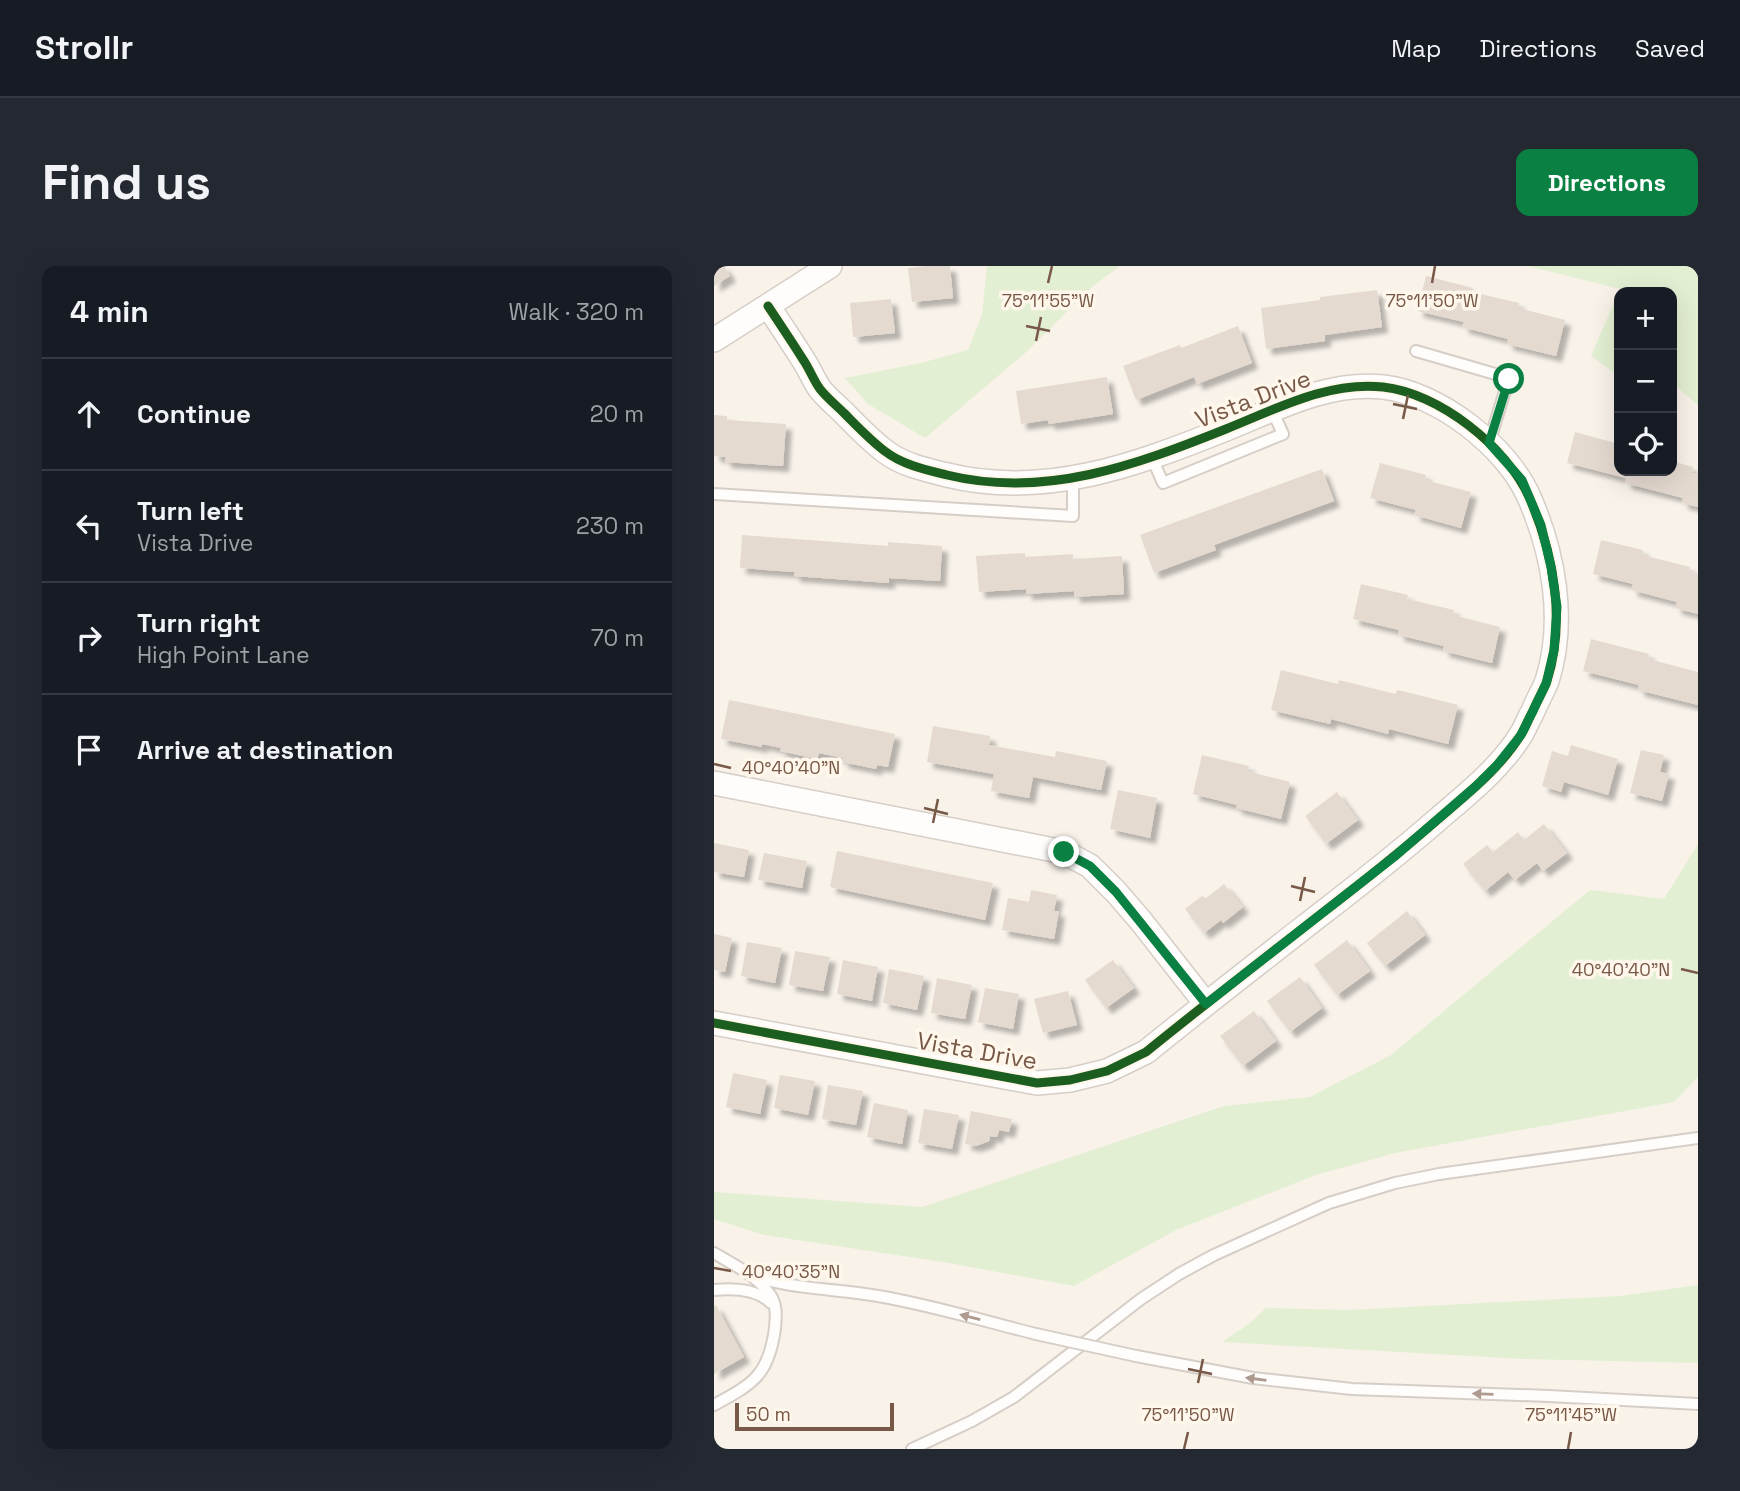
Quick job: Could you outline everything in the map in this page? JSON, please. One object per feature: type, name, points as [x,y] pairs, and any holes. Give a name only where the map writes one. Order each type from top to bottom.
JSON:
[{"type":"street","points":[[714,340],[830,266]]},
{"type":"street","name":"Vista Drive","points":[[714,1023],[1037,1083],[1070,1080],[1107,1071],[1146,1052],[1394,857],[1476,786],[1521,735],[1546,684],[1554,650],[1557,607],[1551,567],[1541,525],[1522,480],[1489,443],[1464,421],[1434,403],[1405,391],[1381,387],[1339,387],[1152,458],[1097,474],[1054,482],[994,483],[966,480],[922,469],[888,454],[820,389],[768,306]]},
{"type":"street","points":[[714,783],[1064,852],[1090,866],[1116,892],[1206,1004]]},
{"type":"lane","points":[[1416,351],[1509,379],[1489,443]]},
{"type":"lane","points":[[714,494],[1073,516],[1073,478]]},
{"type":"lane","points":[[912,1449],[972,1421],[1014,1397],[1141,1299],[1179,1274],[1213,1255],[1329,1203],[1395,1183],[1438,1174],[1698,1138]]},
{"type":"lane","points":[[714,1253],[761,1284],[771,1295],[776,1309],[769,1356],[759,1376],[741,1391],[714,1405]]},
{"type":"lane","points":[[745,1272],[776,1283],[852,1292],[919,1304],[1036,1334],[1253,1378],[1352,1389],[1698,1404]]},
{"type":"lane","points":[[714,1290],[760,1295],[772,1304],[775,1322]]},
{"type":"green space","points":[[987,266],[1120,266],[1093,286],[1024,354],[925,438],[868,404],[845,378],[921,363],[968,350],[982,315]]},
{"type":"green space","points":[[1528,266],[1698,266],[1698,405],[1677,387],[1677,287],[1614,288]]},
{"type":"green space","points":[[1614,303],[1614,372],[1591,356]]},
{"type":"green space","points":[[1698,844],[1698,1077],[1674,1102],[1395,1153],[1316,1175],[1176,1230],[1074,1286],[943,1262],[764,1235],[714,1219],[714,1192],[922,1207],[1224,1106],[1310,1097],[1391,1055],[1590,890],[1664,899]]},
{"type":"green space","points":[[1698,1285],[1698,1363],[1524,1359],[1222,1342],[1249,1324],[1266,1308],[1348,1310],[1620,1296]]},
{"type":"building","points":[[714,266],[724,266],[730,276],[714,286]]},
{"type":"building","points":[[950,266],[953,298],[912,302],[908,268]]},
{"type":"building","points":[[1426,276],[1473,288],[1472,292],[1519,303],[1518,308],[1565,320],[1556,356],[1507,344],[1508,339],[1462,327],[1464,322],[1417,311]]},
{"type":"building","points":[[1377,290],[1382,327],[1325,335],[1325,341],[1266,349],[1261,308]]},
{"type":"building","points":[[891,299],[895,333],[853,337],[850,303]]},
{"type":"building","points":[[1238,326],[1252,363],[1197,384],[1194,377],[1136,400],[1123,366]]},
{"type":"building","points":[[1107,377],[1113,414],[1049,424],[1048,420],[1021,424],[1016,391]]},
{"type":"building","points":[[714,415],[727,416],[727,420],[786,424],[783,466],[725,462],[725,457],[714,456]]},
{"type":"building","points":[[1575,432],[1614,443],[1614,475],[1567,463]]},
{"type":"building","points":[[1677,462],[1693,467],[1692,473],[1698,474],[1698,507],[1682,503],[1683,498],[1625,483],[1626,478],[1618,476],[1677,476]]},
{"type":"building","points":[[1380,463],[1426,475],[1425,480],[1471,492],[1461,528],[1414,515],[1416,510],[1370,498]]},
{"type":"building","points":[[1322,469],[1334,501],[1214,545],[1216,550],[1154,573],[1140,535]]},
{"type":"building","points":[[742,535],[888,546],[888,542],[942,546],[940,581],[889,578],[889,583],[794,576],[794,572],[740,568]]},
{"type":"building","points":[[1601,540],[1643,550],[1642,555],[1690,567],[1689,572],[1698,574],[1698,614],[1675,608],[1677,602],[1631,590],[1633,584],[1593,574]]},
{"type":"building","points":[[1025,553],[1025,557],[1073,554],[1073,559],[1122,556],[1124,594],[1074,597],[1074,591],[1026,594],[1026,589],[979,592],[976,556]]},
{"type":"building","points":[[1361,584],[1408,595],[1407,599],[1454,610],[1453,615],[1500,627],[1492,663],[1443,651],[1444,646],[1398,635],[1399,630],[1353,619]]},
{"type":"building","points":[[1591,639],[1649,654],[1648,659],[1698,672],[1698,705],[1638,690],[1639,685],[1583,671]]},
{"type":"building","points":[[1281,670],[1338,684],[1339,680],[1395,694],[1398,690],[1458,705],[1448,744],[1389,729],[1388,734],[1331,719],[1330,724],[1271,710]]},
{"type":"building","points":[[729,700],[895,734],[888,767],[877,765],[876,769],[842,762],[843,758],[819,753],[817,759],[762,744],[762,747],[721,739]]},
{"type":"building","points":[[933,726],[990,736],[989,745],[1055,757],[1056,751],[1107,761],[1101,790],[1033,777],[1029,798],[991,791],[994,774],[927,762]]},
{"type":"building","points":[[1571,745],[1618,759],[1608,795],[1564,782],[1561,792],[1542,786],[1552,751],[1568,756]]},
{"type":"building","points":[[1641,750],[1664,755],[1660,772],[1669,774],[1662,801],[1630,793]]},
{"type":"building","points":[[1202,755],[1249,766],[1247,771],[1290,782],[1281,819],[1193,794]]},
{"type":"building","points":[[1118,790],[1157,798],[1150,838],[1110,829]]},
{"type":"building","points":[[1337,792],[1358,820],[1326,844],[1305,816]]},
{"type":"building","points":[[1544,824],[1567,853],[1543,871],[1537,863],[1515,880],[1508,872],[1485,891],[1463,864],[1487,845],[1493,852],[1518,832],[1524,840]]},
{"type":"building","points":[[714,843],[749,850],[744,877],[714,872]]},
{"type":"building","points":[[837,851],[993,883],[985,920],[830,887]]},
{"type":"building","points":[[764,853],[807,861],[802,888],[758,880]]},
{"type":"building","points":[[1224,884],[1243,907],[1223,923],[1221,920],[1204,933],[1185,909]]},
{"type":"building","points":[[1031,890],[1057,895],[1054,911],[1059,911],[1054,939],[1002,930],[1008,898],[1029,902]]},
{"type":"building","points":[[1407,911],[1425,935],[1385,966],[1367,943]]},
{"type":"building","points":[[714,934],[732,938],[725,972],[714,970]]},
{"type":"building","points":[[1347,940],[1370,971],[1337,995],[1314,965]]},
{"type":"building","points":[[747,942],[782,948],[775,983],[741,976]]},
{"type":"building","points":[[795,951],[830,957],[823,991],[789,985]]},
{"type":"building","points":[[843,960],[878,967],[872,1001],[837,994]]},
{"type":"building","points":[[1113,960],[1134,988],[1106,1008],[1085,980]]},
{"type":"building","points":[[889,969],[924,976],[917,1010],[883,1003]]},
{"type":"building","points":[[1300,977],[1322,1008],[1290,1032],[1267,1001]]},
{"type":"building","points":[[937,978],[972,985],[965,1019],[931,1013]]},
{"type":"building","points":[[985,988],[1019,994],[1013,1029],[978,1022]]},
{"type":"building","points":[[1068,991],[1077,1025],[1043,1033],[1034,999]]},
{"type":"building","points":[[1254,1011],[1276,1041],[1243,1066],[1220,1036]]},
{"type":"building","points":[[733,1073],[767,1080],[760,1114],[726,1107]]},
{"type":"building","points":[[780,1075],[815,1081],[808,1115],[774,1108]]},
{"type":"building","points":[[828,1085],[863,1091],[856,1125],[822,1119]]},
{"type":"building","points":[[874,1103],[908,1110],[902,1144],[867,1137]]},
{"type":"building","points":[[924,1109],[959,1115],[952,1149],[918,1143]]},
{"type":"building","points":[[971,1111],[1012,1119],[1009,1132],[999,1130],[997,1137],[990,1136],[989,1141],[976,1146],[965,1144]]},
{"type":"building","points":[[716,1305],[744,1357],[714,1374],[714,1306]]},
{"type":"cycle path","points":[[714,1023],[1037,1083],[1070,1080],[1107,1071],[1146,1052],[1379,869],[1482,780],[1514,746],[1525,728],[1547,681],[1556,635],[1551,564],[1538,519],[1519,478],[1488,442],[1469,426],[1426,400],[1404,391],[1383,387],[1342,388],[1283,405],[1124,466],[1055,480],[1019,483],[983,481],[915,466],[880,448],[820,389],[768,306]]},
{"type":"route","points":[[1064,852],[1090,866],[1116,892],[1206,1004],[1394,857],[1497,765],[1521,735],[1546,684],[1554,650],[1557,607],[1541,525],[1522,480],[1489,443],[1509,379]]}]
